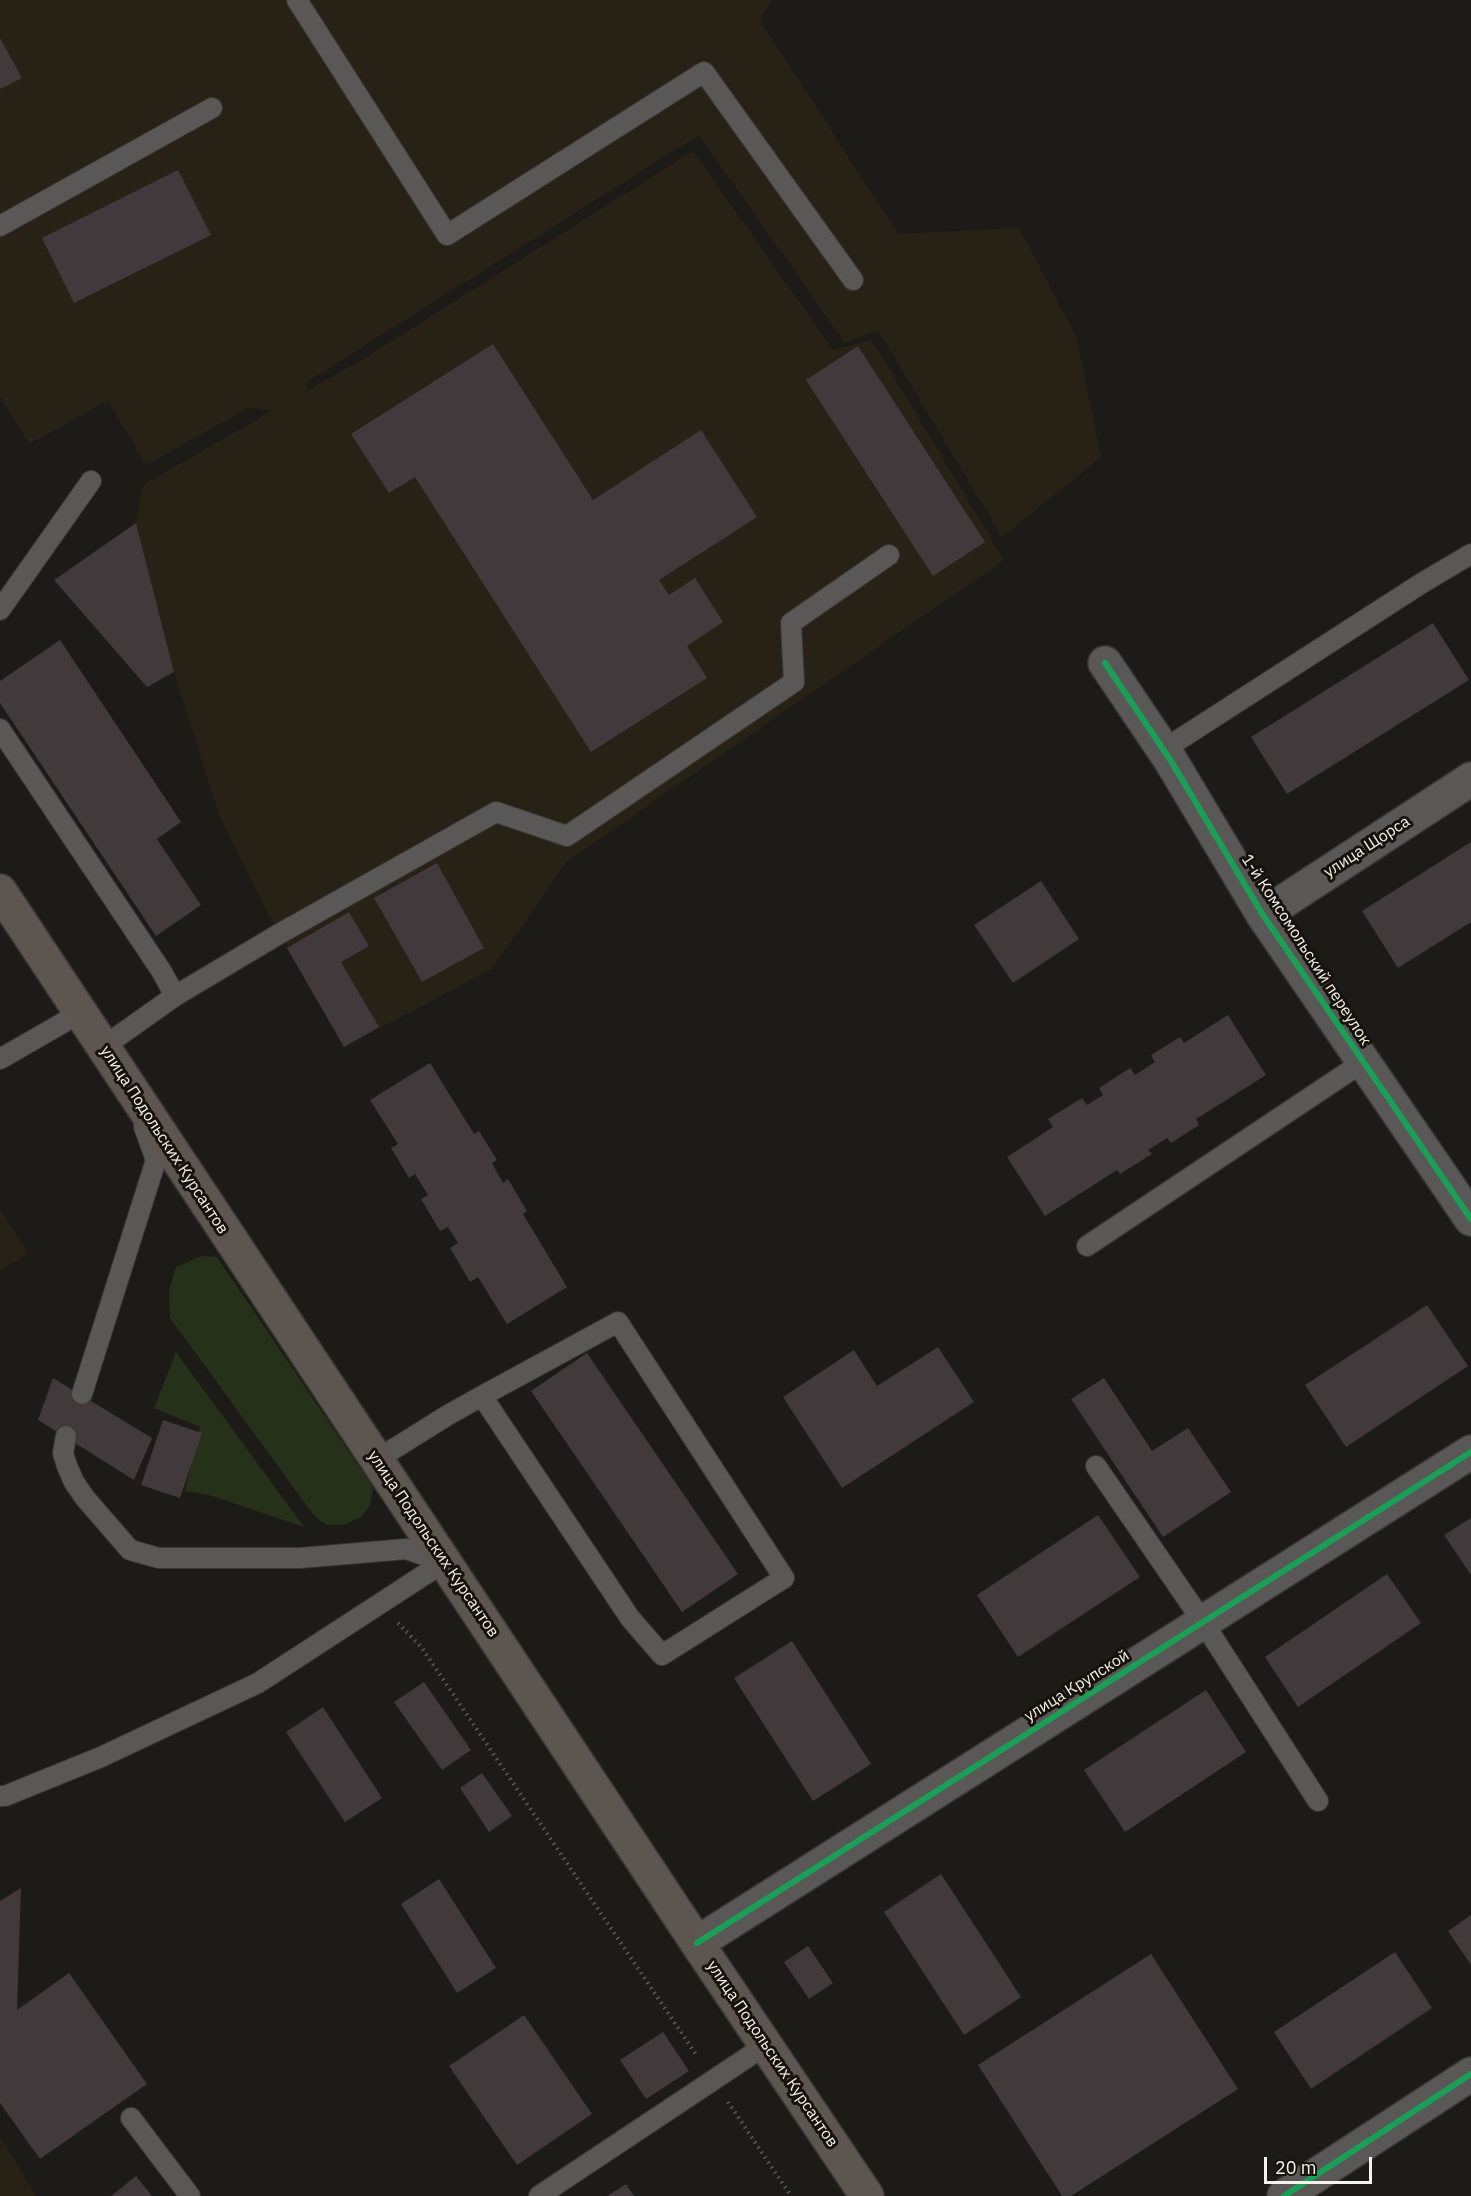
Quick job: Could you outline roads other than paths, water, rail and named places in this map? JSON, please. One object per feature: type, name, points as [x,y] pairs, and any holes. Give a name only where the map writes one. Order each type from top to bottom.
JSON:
[{"type":"main road","name":"улица Подольских Курсантов","points":[[0,891],[867,2196]]},
{"type":"street","name":"1-й Комсомольский переулок","points":[[1105,663],[1163,750],[1263,915],[1471,1217]]},
{"type":"street","name":"улица Щорса","points":[[1263,915],[1471,778]]},
{"type":"street","name":"улица Крупской","points":[[697,1943],[1471,1452]]},
{"type":"street","points":[[1284,2196],[1471,2074]]},
{"type":"lane","points":[[297,0],[447,235],[704,72],[853,280]]},
{"type":"lane","points":[[0,226],[212,108]]},
{"type":"lane","points":[[0,610],[92,482]]},
{"type":"lane","points":[[1163,750],[1422,582],[1471,554]]},
{"type":"lane","points":[[103,1047],[175,996],[279,934],[496,812],[567,836],[794,682],[791,623],[889,555]]},
{"type":"lane","points":[[0,729],[162,972],[175,996]]},
{"type":"lane","points":[[0,1059],[80,1013]]},
{"type":"lane","points":[[1087,1246],[1363,1062]]},
{"type":"lane","points":[[82,1394],[156,1160],[127,1085]]},
{"type":"lane","points":[[376,1460],[448,1414],[618,1322],[784,1578],[662,1655],[630,1618],[482,1396]]},
{"type":"lane","points":[[66,1436],[63,1452],[74,1482],[130,1550],[159,1558],[300,1558],[406,1549],[444,1562]]},
{"type":"lane","points":[[1096,1466],[1203,1623],[1318,1801]]},
{"type":"lane","points":[[0,1796],[5,1796],[101,1757],[258,1683],[444,1562]]},
{"type":"lane","points":[[539,2196],[766,2045]]},
{"type":"lane","points":[[131,2118],[190,2196]]}]
